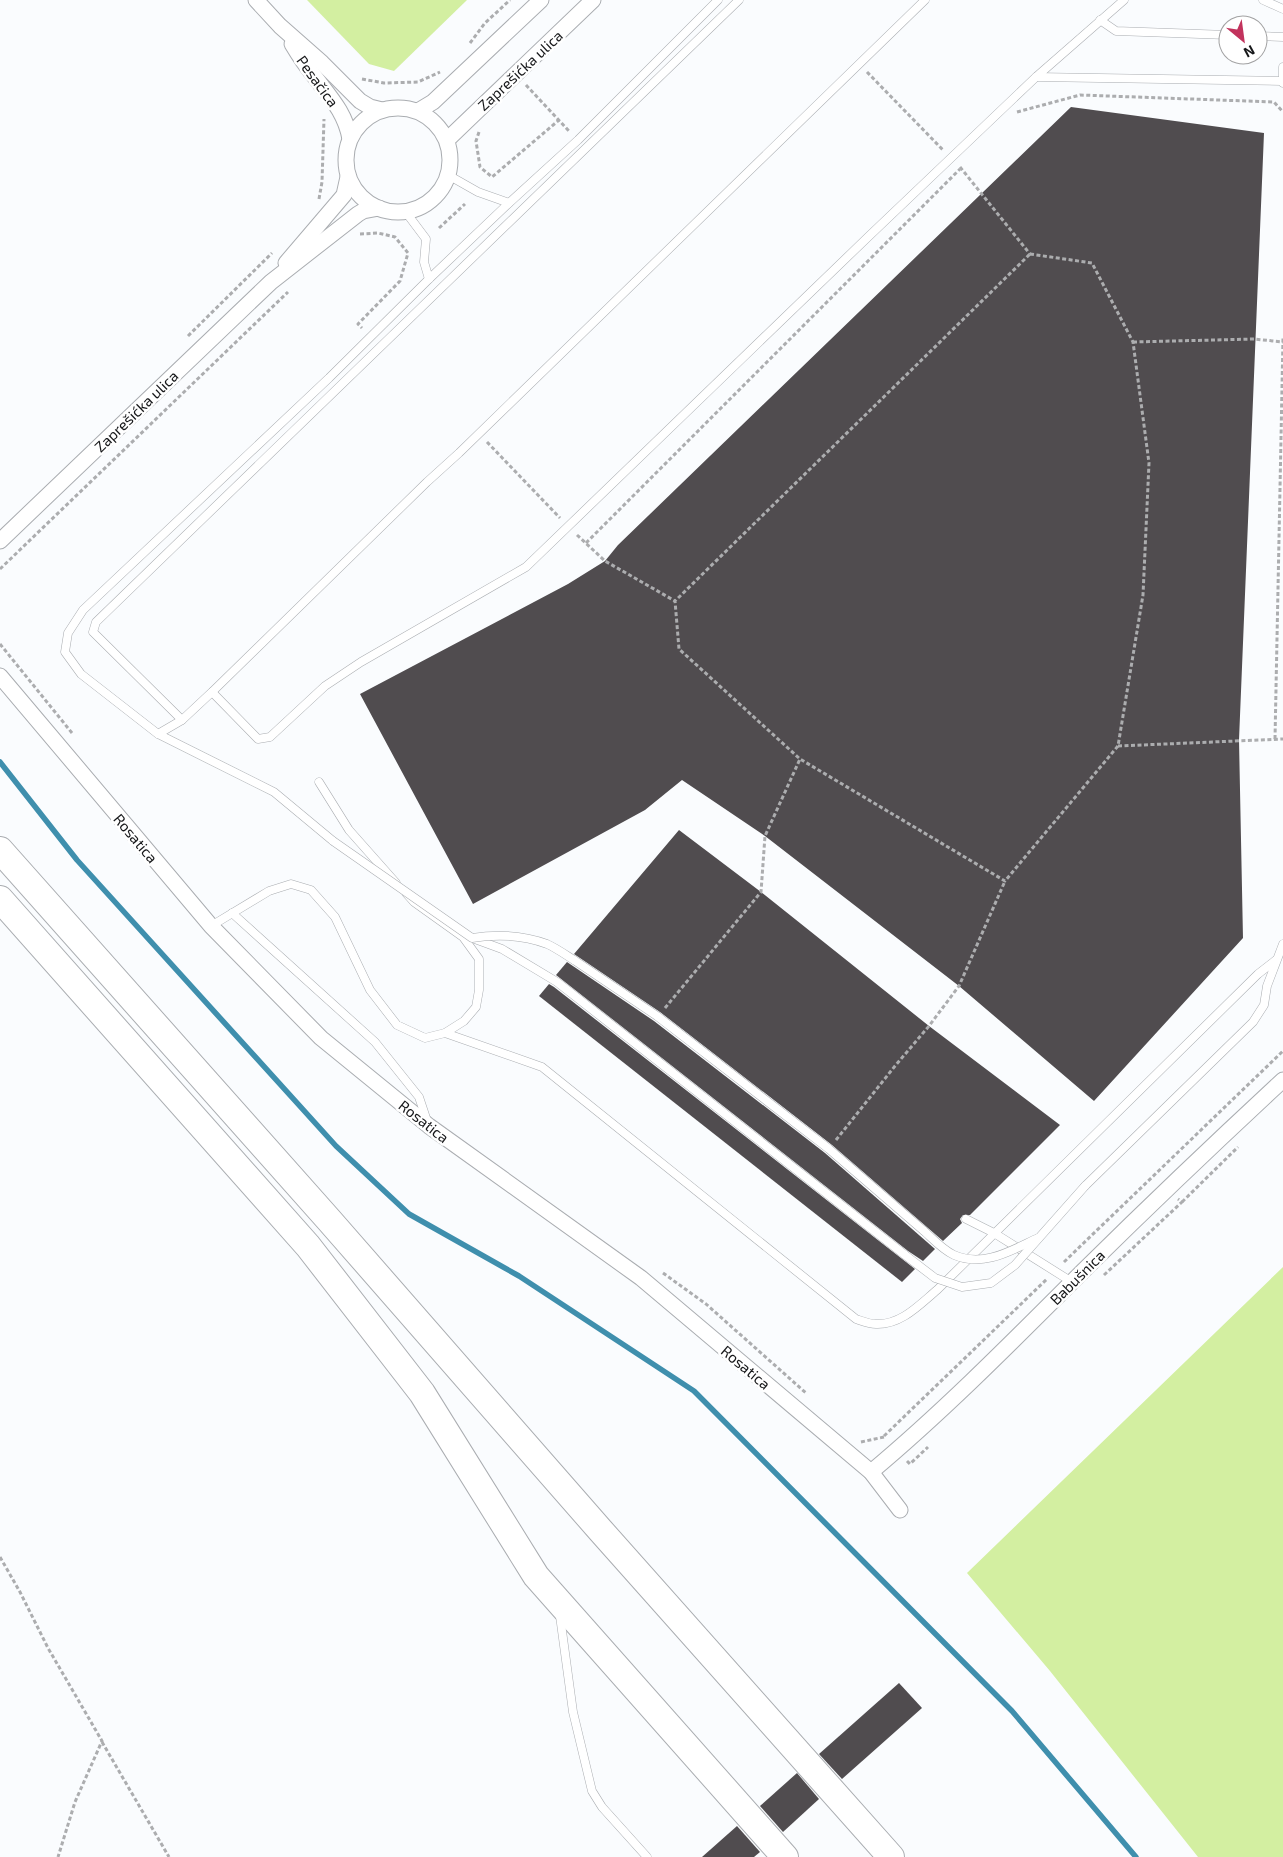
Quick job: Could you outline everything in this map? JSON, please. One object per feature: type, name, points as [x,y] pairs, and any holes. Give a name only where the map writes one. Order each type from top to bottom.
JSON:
[{"type":"highway","points":[[0,850],[891,1857]]},
{"type":"highway","points":[[0,899],[308,1246],[422,1393],[536,1576],[785,1857]]},
{"type":"street","name":"Pesačica","points":[[256,0],[280,26],[360,100],[370,107],[382,110]]},
{"type":"street","points":[[418,111],[433,102],[541,0]]},
{"type":"street","name":"Zaprešićka ulica","points":[[447,140],[479,108],[535,58],[593,0]]},
{"type":"street","name":"Pesačica","points":[[280,26],[346,120],[350,139]]},
{"type":"street","points":[[403,108],[418,111],[431,119],[440,128],[447,140],[450,153],[448,175],[440,192],[418,208],[392,212],[379,208],[365,201],[355,190],[348,177],[346,162],[347,147],[350,139],[362,122],[382,110],[403,108]]},
{"type":"street","name":"Zaprešićka ulica","points":[[271,282],[304,240],[344,196],[348,177]]},
{"type":"street","name":"Zaprešićka ulica","points":[[0,541],[271,282],[358,214],[363,211],[379,208]]},
{"type":"street","name":"Rosatica","points":[[0,676],[211,926],[321,1038],[429,1126],[641,1278],[870,1472],[900,1510]]},
{"type":"street","name":"Babušnica","points":[[870,1472],[897,1450],[1168,1187],[1283,1080]]},
{"type":"lane","points":[[718,0],[578,140],[509,203],[329,378],[83,610],[68,633],[65,652],[82,674],[158,734],[274,792],[333,841],[472,938],[502,949],[557,982],[935,1278],[962,1287],[991,1283],[1015,1265],[1085,1186],[1253,1022],[1264,1005],[1267,986],[1283,944]]},
{"type":"lane","points":[[182,720],[93,632],[96,622],[739,0]]},
{"type":"lane","points":[[158,734],[182,720],[212,692],[926,0]]},
{"type":"lane","points":[[212,692],[258,739],[270,737],[326,686],[361,662],[526,567],[1036,77],[1124,0]]},
{"type":"lane","points":[[1263,0],[1283,9]]},
{"type":"lane","points":[[1100,20],[1116,31],[1218,35]]},
{"type":"lane","points":[[1268,36],[1283,37]]},
{"type":"lane","points":[[1036,77],[1283,82],[1283,67]]},
{"type":"lane","points":[[448,175],[478,192],[509,203]]},
{"type":"lane","points":[[405,211],[426,239],[424,262],[429,279]]},
{"type":"lane","points":[[211,926],[269,891],[291,884],[311,890],[335,917],[370,990],[397,1025],[425,1038],[445,1034],[464,1021],[476,1007],[479,990],[479,960],[462,937],[414,902],[349,830],[319,782]]},
{"type":"lane","points":[[232,913],[375,1042],[419,1097],[429,1126]]},
{"type":"lane","points":[[472,938],[494,934],[519,937],[547,944],[574,960],[658,1016],[829,1149],[924,1231],[955,1255],[977,1260],[995,1258],[1041,1236]]},
{"type":"lane","points":[[445,1034],[542,1067],[856,1319],[875,1324],[893,1322],[908,1315],[937,1290],[1258,974],[1276,960]]},
{"type":"lane","points":[[966,1219],[994,1233],[1072,1282]]},
{"type":"lane","points":[[559,1602],[572,1712],[592,1791],[602,1807],[647,1857]]},
{"type":"path","points":[[465,47],[510,0]]},
{"type":"path","points":[[358,78],[384,83],[418,82],[443,70]]},
{"type":"path","points":[[532,80],[525,84],[578,140]]},
{"type":"path","points":[[1015,112],[1080,95],[1274,102],[1283,112]]},
{"type":"path","points":[[315,207],[319,199],[322,182],[325,124],[323,114]]},
{"type":"path","points":[[481,128],[476,140],[480,167],[492,177],[559,120]]},
{"type":"path","points":[[586,543],[962,168]]},
{"type":"path","points":[[439,228],[466,204]]},
{"type":"path","points":[[353,236],[372,232],[395,237],[408,253],[400,281],[358,324]]},
{"type":"path","points":[[186,338],[274,250]]},
{"type":"path","points":[[829,1149],[959,986],[1005,881],[1118,746],[1143,595],[1149,463],[1133,342],[1092,263],[1030,254],[676,601],[679,649],[800,759],[1005,881]]},
{"type":"path","points":[[0,568],[290,289]]},
{"type":"path","points":[[1275,739],[1283,338]]},
{"type":"path","points":[[1133,342],[1254,339],[1283,342]]},
{"type":"path","points":[[0,644],[74,736]]},
{"type":"path","points":[[1118,746],[1283,739]]},
{"type":"path","points":[[658,1016],[761,892],[765,836],[800,759]]},
{"type":"path","points":[[1062,1264],[1283,1050]]},
{"type":"path","points":[[1182,1202],[1241,1144]]},
{"type":"path","points":[[1135,1246],[1162,1221]]},
{"type":"path","points":[[658,1269],[706,1304],[808,1396]]},
{"type":"path","points":[[856,1437],[861,1442],[884,1436],[1050,1276]]},
{"type":"path","points":[[884,1436],[890,1443]]},
{"type":"path","points":[[0,1558],[20,1592],[48,1648],[169,1857]]},
{"type":"path","points":[[58,1857],[75,1802],[102,1741]]},
{"type":"green space","points":[[307,0],[467,0],[394,71],[369,64]]},
{"type":"green space","points":[[1283,1267],[1283,1857],[1198,1857],[1050,1671],[967,1573]]},
{"type":"building","points":[[1071,107],[1264,133],[1239,740],[1243,938],[1094,1101],[959,986],[765,836],[682,780],[645,810],[473,904],[360,694],[568,584],[605,561],[618,545]]},
{"type":"building","points":[[679,830],[761,892],[929,1026],[1060,1125],[970,1215],[963,1215],[960,1219],[962,1223],[943,1241],[832,1145],[660,1012],[574,954]]},
{"type":"building","points":[[567,962],[654,1021],[825,1153],[935,1249],[923,1261],[908,1251],[556,975]]},
{"type":"building","points":[[549,984],[915,1269],[902,1282],[539,996]]},
{"type":"building","points":[[899,1683],[922,1708],[842,1779],[819,1754]]},
{"type":"building","points":[[797,1773],[819,1799],[783,1832],[760,1806]]},
{"type":"building","points":[[737,1826],[760,1852],[754,1857],[702,1857]]},
{"type":"waterway","points":[[0,762],[77,860],[336,1146],[409,1214],[519,1276],[694,1391],[1012,1711],[1136,1857]]}]
